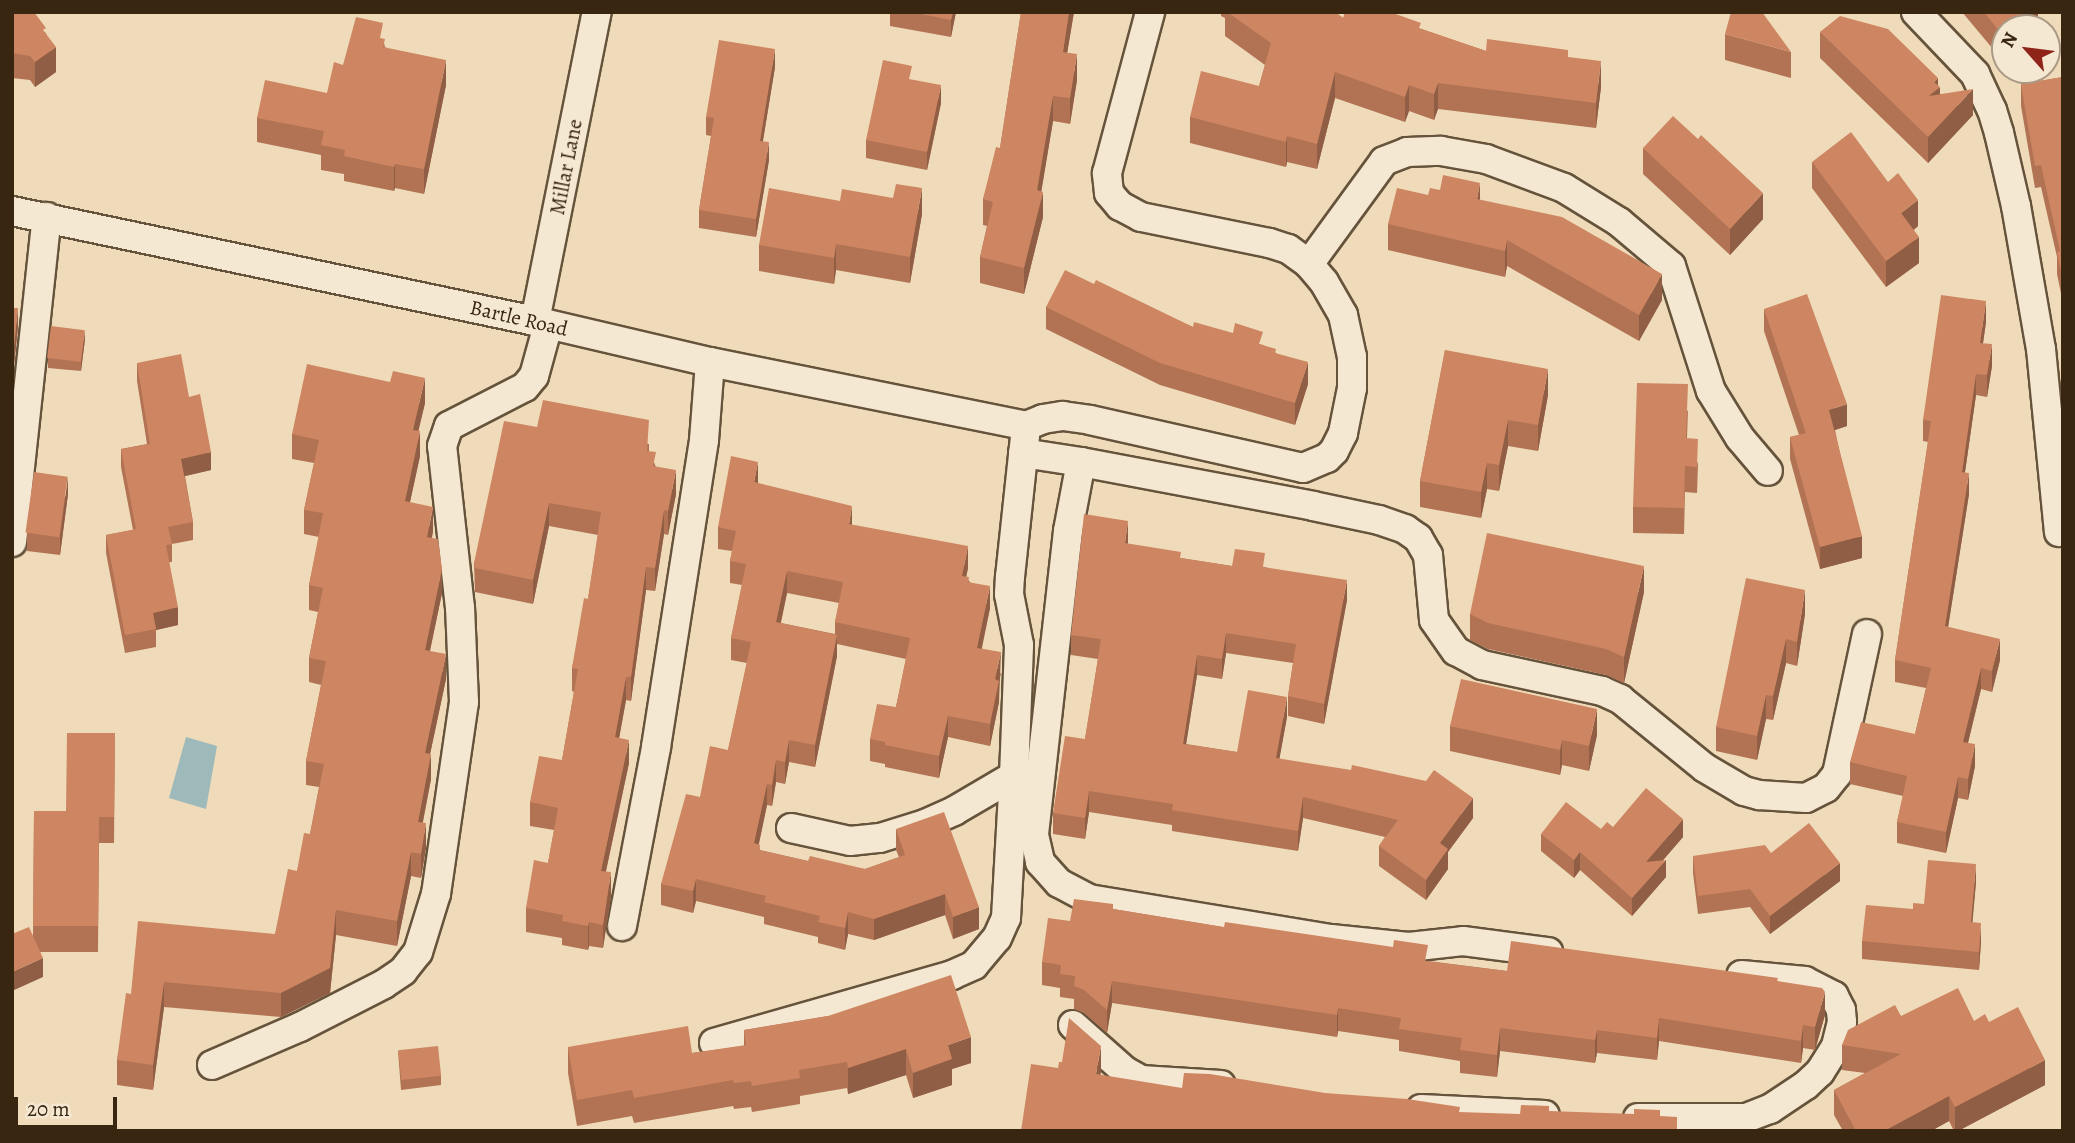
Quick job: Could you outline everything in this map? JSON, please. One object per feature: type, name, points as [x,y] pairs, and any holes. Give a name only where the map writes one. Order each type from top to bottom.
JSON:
[{"type":"street","name":"Millar Lane","points":[[212,1065],[300,1027],[384,984],[403,971],[418,951],[436,894],[464,702],[460,608],[443,446],[449,426],[525,387],[534,376],[597,12]]},
{"type":"street","points":[[714,1042],[914,987],[974,965],[997,938],[1006,918],[1014,776],[1019,645],[1009,594],[1024,440],[1063,416],[1303,468],[1327,458],[1334,452],[1343,433],[1352,388],[1352,357],[1343,316],[1324,282],[1309,264],[1288,249],[1269,243],[1141,217],[1120,206],[1112,198],[1107,173],[1150,12]]},
{"type":"street","points":[[1916,12],[1975,74],[1988,98],[1999,133],[2016,206],[2041,349],[2059,532]]},
{"type":"street","points":[[1309,264],[1384,161],[1407,152],[1441,150],[1486,159],[1564,188],[1619,222],[1671,266],[1711,391],[1740,438],[1768,471]]},
{"type":"street","name":"Bartle Road","points":[[12,211],[542,323],[1024,440],[1081,462],[1313,506],[1378,520],[1405,529],[1418,538],[1428,555],[1434,620],[1456,652],[1482,665],[1602,691],[1620,699],[1705,768],[1744,791],[1759,795],[1806,798],[1826,788],[1838,774],[1867,634]]},
{"type":"street","points":[[12,542],[47,217]]},
{"type":"street","points":[[622,926],[656,747],[704,440],[710,362]]},
{"type":"street","points":[[1081,462],[1068,531],[1034,835],[1036,852],[1045,870],[1059,883],[1088,899],[1331,939],[1409,947],[1463,941],[1570,955]]},
{"type":"street","points":[[791,828],[850,841],[880,838],[954,811],[1014,776]]},
{"type":"street","points":[[1607,1117],[1746,1118],[1770,1109],[1806,1085],[1820,1072],[1836,1046],[1842,1022],[1841,1010],[1834,996],[1804,981],[1716,973]]},
{"type":"street","points":[[1073,1025],[1125,1071],[1142,1080],[1242,1087]]},
{"type":"street","points":[[1389,1107],[1566,1115]]},
{"type":"water","points":[[186,737],[217,746],[206,809],[169,798]]},
{"type":"building","points":[[12,12],[34,12],[56,47],[35,62],[30,56],[12,53]]},
{"type":"building","points":[[911,12],[953,12],[951,20]]},
{"type":"building","points":[[1021,12],[1069,12],[1063,52],[1077,54],[1070,98],[1053,96],[1037,190],[1043,192],[1024,268],[980,257],[993,202],[983,199],[996,147],[1000,148]]},
{"type":"building","points":[[1227,12],[1335,12],[1343,18],[1345,12],[1390,12],[1421,23],[1419,28],[1486,51],[1487,39],[1568,50],[1568,57],[1601,61],[1596,103],[1438,83],[1434,94],[1409,85],[1405,97],[1335,72],[1317,144],[1287,136],[1286,142],[1190,117],[1201,71],[1259,86],[1271,43]]},
{"type":"building","points":[[1731,12],[1762,12],[1791,52],[1725,34]]},
{"type":"building","points":[[1984,12],[2031,12],[1991,14],[1991,21]]},
{"type":"building","points":[[1840,16],[1888,29],[1938,78],[1934,82],[1940,87],[1929,96],[1973,89],[1928,137],[1820,32]]},
{"type":"building","points":[[356,17],[383,23],[380,38],[385,39],[383,47],[446,60],[424,169],[395,164],[394,167],[344,156],[345,150],[321,145],[324,131],[257,118],[265,80],[327,93],[334,62],[343,65]]},
{"type":"building","points":[[719,40],[775,49],[760,141],[769,142],[756,219],[699,210],[714,118],[706,117]]},
{"type":"building","points":[[883,60],[912,66],[909,79],[941,85],[927,152],[866,140]]},
{"type":"building","points":[[2061,77],[2063,281],[2057,252],[2060,251],[2041,165],[2035,166],[2021,84],[2061,84]]},
{"type":"building","points":[[1673,116],[1698,139],[1701,135],[1763,193],[1730,229],[1643,148]]},
{"type":"building","points":[[1851,132],[1888,182],[1898,173],[1918,200],[1901,213],[1919,237],[1886,261],[1812,162]]},
{"type":"building","points":[[1443,175],[1480,183],[1477,199],[1562,217],[1662,274],[1639,315],[1507,240],[1505,251],[1388,224],[1397,188],[1428,195],[1430,188],[1440,190]]},
{"type":"building","points":[[896,184],[922,188],[910,257],[836,244],[834,258],[759,245],[769,188],[840,201],[842,189],[893,198]]},
{"type":"building","points":[[1065,270],[1094,284],[1096,280],[1193,327],[1194,322],[1233,333],[1235,323],[1263,332],[1259,344],[1276,349],[1275,353],[1308,362],[1295,403],[1160,363],[1046,307]]},
{"type":"building","points":[[1807,294],[1847,404],[1829,410],[1862,536],[1820,547],[1790,437],[1806,433],[1764,309]]},
{"type":"building","points":[[1941,295],[1986,301],[1980,343],[1992,344],[1987,375],[1976,374],[1962,472],[1969,473],[1945,626],[2000,639],[1992,671],[1981,668],[1963,742],[1975,744],[1968,779],[1958,777],[1946,832],[1897,822],[1907,776],[1850,762],[1861,722],[1915,734],[1931,668],[1895,660],[1931,421],[1923,420]]},
{"type":"building","points":[[12,308],[18,308],[14,346],[12,346]]},
{"type":"building","points":[[51,326],[85,330],[81,362],[47,358]]},
{"type":"building","points":[[1445,350],[1548,369],[1538,425],[1508,420],[1499,465],[1487,463],[1481,492],[1420,481]]},
{"type":"building","points":[[181,354],[189,397],[200,394],[211,452],[181,459],[193,522],[168,527],[172,544],[166,545],[178,607],[153,613],[156,629],[125,635],[106,535],[136,529],[121,449],[150,444],[137,363]]},
{"type":"building","points":[[307,364],[390,382],[393,371],[425,378],[413,430],[420,431],[405,501],[433,507],[427,537],[438,539],[442,569],[425,650],[446,654],[425,753],[431,754],[418,822],[426,823],[421,854],[411,852],[397,921],[336,910],[330,968],[281,993],[164,982],[153,1065],[117,1060],[126,993],[131,994],[138,921],[275,934],[288,869],[297,871],[304,833],[310,834],[324,764],[306,761],[326,661],[309,658],[323,588],[309,585],[323,513],[304,510],[319,440],[292,434]]},
{"type":"building","points":[[1637,383],[1688,384],[1686,438],[1698,439],[1697,467],[1685,466],[1684,508],[1633,507]]},
{"type":"building","points":[[543,400],[649,420],[647,451],[656,452],[653,466],[676,470],[668,511],[664,510],[655,568],[646,567],[631,677],[626,677],[615,737],[629,740],[601,871],[611,872],[603,925],[589,922],[588,926],[562,921],[563,915],[526,908],[534,860],[548,863],[558,808],[530,802],[539,756],[562,760],[578,669],[572,668],[584,598],[588,599],[601,512],[549,503],[533,580],[475,568],[474,563],[504,421],[537,427]]},
{"type":"building","points":[[731,456],[758,462],[754,482],[852,506],[849,524],[968,546],[962,576],[969,577],[968,582],[990,586],[977,648],[1001,652],[995,679],[999,681],[990,724],[948,716],[939,756],[885,745],[885,742],[870,739],[877,704],[896,707],[910,638],[835,622],[843,582],[787,571],[776,622],[837,635],[815,745],[789,740],[785,762],[776,760],[772,785],[767,784],[754,843],[760,845],[759,850],[808,861],[810,856],[865,869],[905,855],[896,829],[944,812],[979,907],[953,917],[945,894],[874,919],[848,912],[845,928],[818,922],[820,916],[764,902],[766,896],[696,879],[693,891],[661,884],[686,794],[700,797],[710,746],[728,750],[751,642],[731,638],[746,564],[730,561],[736,531],[718,527]]},
{"type":"building","points":[[34,472],[68,477],[59,537],[26,532]]},
{"type":"building","points":[[1084,514],[1128,521],[1125,543],[1181,552],[1180,558],[1232,566],[1235,549],[1265,553],[1263,567],[1347,580],[1324,704],[1288,696],[1296,644],[1226,633],[1222,659],[1197,655],[1183,744],[1237,752],[1248,690],[1287,697],[1276,758],[1351,770],[1352,765],[1426,781],[1434,770],[1473,798],[1440,843],[1448,849],[1426,880],[1379,846],[1398,820],[1303,797],[1298,831],[1172,810],[1173,804],[1089,791],[1085,818],[1053,813],[1065,736],[1085,739],[1101,639],[1071,635]]},
{"type":"building","points":[[1487,533],[1644,566],[1624,657],[1606,649],[1488,623],[1470,614]]},
{"type":"building","points":[[1746,578],[1805,590],[1797,642],[1786,639],[1773,696],[1766,695],[1757,736],[1716,727]]},
{"type":"building","points":[[1461,679],[1597,709],[1589,746],[1562,740],[1560,750],[1450,726]]},
{"type":"building","points":[[67,733],[115,733],[114,817],[99,817],[98,926],[33,926],[34,811],[66,811]]},
{"type":"building","points":[[1646,788],[1683,819],[1646,862],[1666,860],[1632,898],[1580,852],[1574,860],[1541,834],[1566,802],[1601,829],[1607,822],[1613,827]]},
{"type":"building","points":[[1809,823],[1840,863],[1770,916],[1750,889],[1698,896],[1693,856],[1765,845],[1771,853]]},
{"type":"building","points":[[1928,860],[1976,864],[1971,922],[1981,923],[1979,952],[1862,941],[1866,905],[1913,909],[1913,903],[1924,904]]},
{"type":"building","points":[[1074,899],[1113,904],[1113,909],[1224,927],[1225,922],[1393,947],[1394,940],[1428,945],[1425,961],[1507,971],[1511,941],[1778,978],[1777,981],[1822,988],[1825,992],[1815,1027],[1803,1025],[1801,1041],[1659,1018],[1657,1038],[1597,1030],[1595,1040],[1500,1028],[1497,1055],[1460,1050],[1462,1038],[1399,1029],[1401,1018],[1338,1008],[1337,1015],[1112,981],[1107,1010],[1084,990],[1074,986],[1075,976],[1060,974],[1061,965],[1042,962],[1048,918],[1070,921]]},
{"type":"building","points":[[29,927],[43,958],[12,972],[12,934]]},
{"type":"building","points":[[951,975],[971,1037],[948,1045],[952,1059],[913,1073],[906,1049],[848,1068],[847,1062],[799,1070],[800,1078],[752,1086],[751,1081],[734,1083],[733,1080],[634,1098],[632,1090],[577,1100],[568,1047],[688,1026],[692,1053],[746,1045],[744,1030],[828,1016]]},
{"type":"building","points":[[1958,988],[1974,1021],[1985,1014],[1989,1022],[2018,1007],[2045,1060],[1955,1107],[1949,1096],[1884,1131],[1856,1131],[1834,1090],[1901,1054],[1842,1045],[1848,1030],[1895,1005],[1901,1016]]},
{"type":"building","points":[[1069,1018],[1101,1046],[1096,1074],[1182,1088],[1184,1073],[1210,1074],[1325,1093],[1407,1099],[1460,1107],[1459,1112],[1520,1114],[1521,1105],[1549,1106],[1549,1111],[1634,1114],[1634,1109],[1660,1110],[1660,1116],[1677,1117],[1677,1131],[1021,1131],[1031,1064],[1058,1068],[1059,1062],[1062,1062]]},
{"type":"building","points":[[438,1046],[441,1076],[401,1080],[398,1050]]}]
